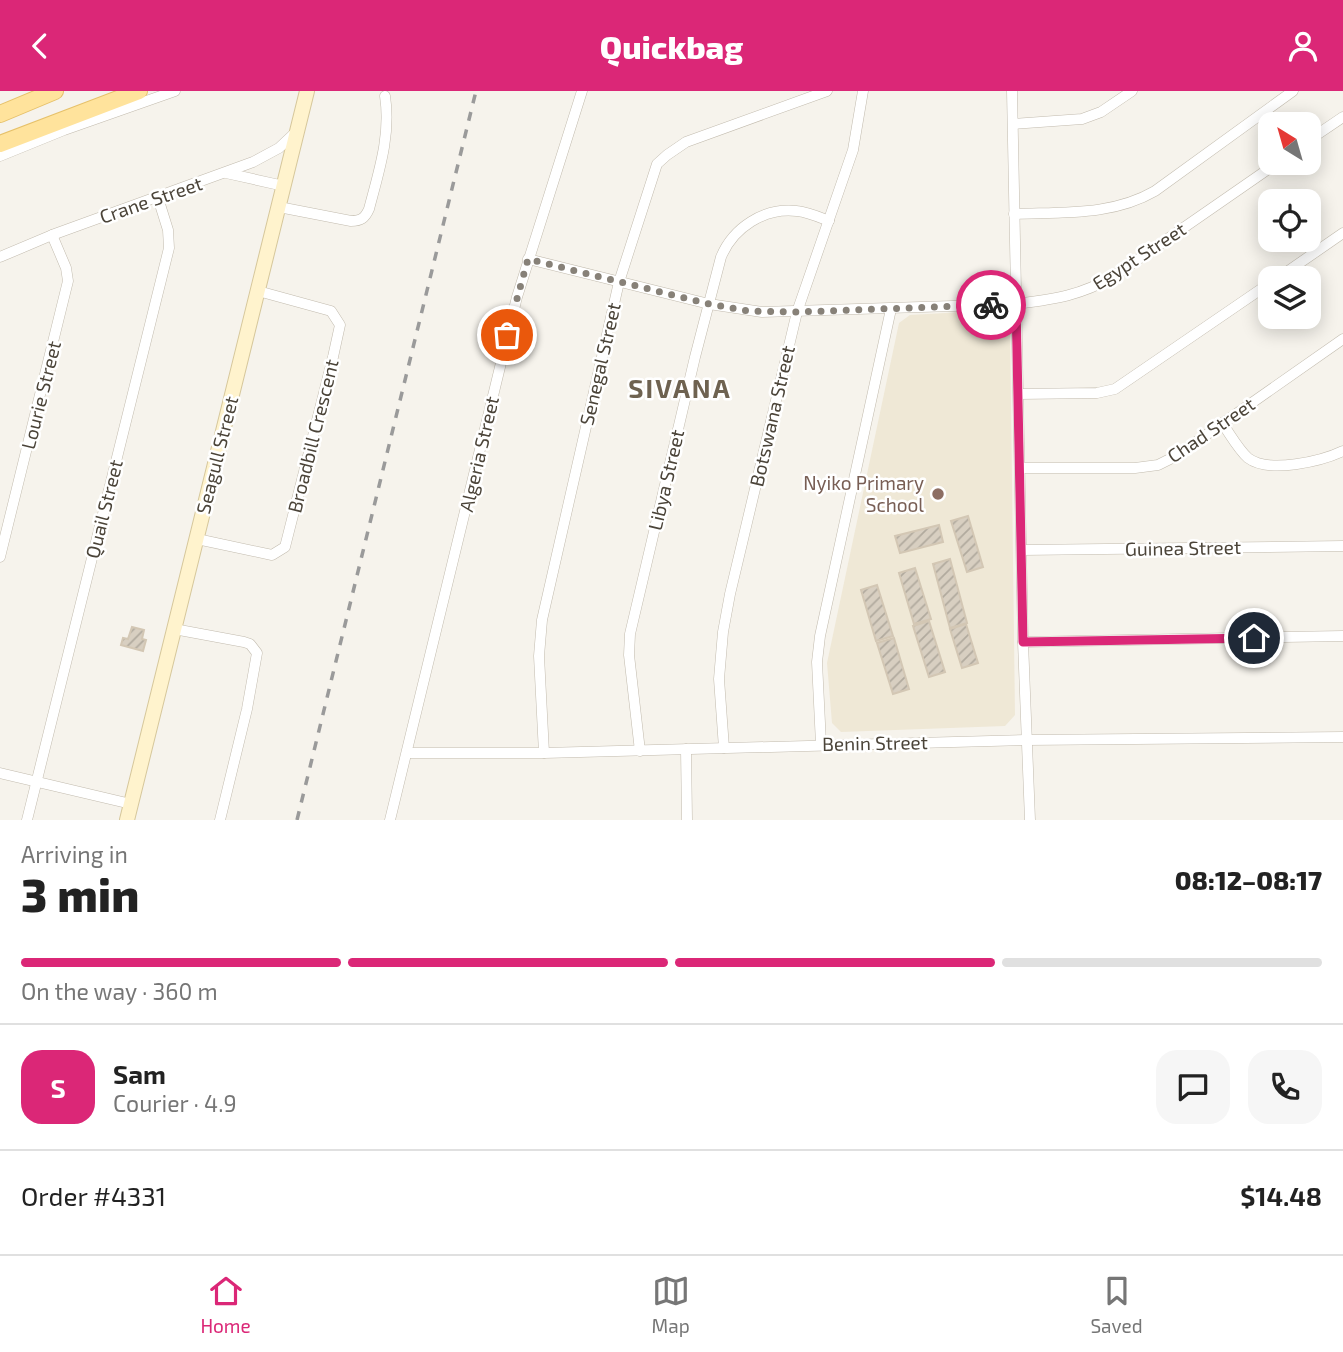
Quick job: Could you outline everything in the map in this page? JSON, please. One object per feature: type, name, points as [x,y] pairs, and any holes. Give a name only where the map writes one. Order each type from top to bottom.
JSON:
[{"type":"main road","points":[[0,114],[55,91]]},
{"type":"main road","points":[[0,144],[139,91]]},
{"type":"street","points":[[0,156],[175,91]]},
{"type":"street","name":"Seagull Street","points":[[127,820],[307,91]]},
{"type":"street","name":"Algeria Street","points":[[390,820],[455,559],[502,353],[528,259],[582,91]]},
{"type":"street","name":"Senegal Street","points":[[544,753],[539,656],[542,620],[619,282],[657,164],[686,142],[827,91]]},
{"type":"street","name":"Botswana Street","points":[[724,748],[719,679],[730,594],[797,312],[853,150],[863,91]]},
{"type":"street","points":[[1012,91],[1023,642],[1030,820]]},
{"type":"street","points":[[1013,124],[1082,119],[1101,112],[1132,91]]},
{"type":"street","points":[[1014,214],[1116,209],[1136,202],[1293,91]]},
{"type":"street","points":[[279,207],[351,221],[363,218],[369,209],[385,142],[388,116],[385,96]]},
{"type":"street","points":[[1321,133],[1343,117]]},
{"type":"street","name":"Crane Street","points":[[0,257],[52,235],[226,173],[269,154],[296,133]]},
{"type":"street","points":[[226,173],[284,186]]},
{"type":"street","name":"Egypt Street","points":[[528,259],[709,304],[749,311],[797,312],[1016,304],[1074,295],[1100,284],[1259,175]]},
{"type":"street","name":"Quail Street","points":[[27,820],[169,248],[168,230],[158,198]]},
{"type":"street","name":"Libya Street","points":[[640,751],[628,655],[630,634],[709,304],[726,245],[744,225],[786,211],[807,212],[829,221]]},
{"type":"street","points":[[1295,266],[1343,233]]},
{"type":"street","name":"Lourie Street","points":[[0,557],[68,281],[66,268],[52,235]]},
{"type":"street","name":"Broadbill Crescent","points":[[197,539],[277,554],[287,542],[297,503],[340,325],[331,311],[258,291]]},
{"type":"street","points":[[1019,394],[1097,393],[1115,389],[1258,291]]},
{"type":"street","points":[[821,744],[818,649],[891,309]]},
{"type":"street","name":"Chad Street","points":[[1020,468],[1147,467],[1176,456],[1343,339]]},
{"type":"street","points":[[1222,423],[1244,454],[1255,462],[1300,463],[1323,459],[1343,451]]},
{"type":"street","name":"Guinea Street","points":[[1022,550],[1343,546]]},
{"type":"street","points":[[174,629],[244,642],[250,644],[257,653],[258,659],[220,820]]},
{"type":"street","points":[[1023,642],[1343,636]]},
{"type":"street","name":"Benin Street","points":[[407,753],[640,751],[1027,740],[1343,737]]},
{"type":"street","points":[[686,749],[687,820]]},
{"type":"street","points":[[0,773],[131,804]]},
{"type":"shaded area","name":"Nyiko Primary School","points":[[998,310],[1010,324],[1015,715],[1005,726],[841,732],[832,723],[827,663],[899,323],[910,315]]},
{"type":"building","points":[[968,516],[983,567],[967,572],[951,521]]},
{"type":"building","points":[[939,525],[943,542],[900,553],[895,536]]},
{"type":"building","points":[[950,559],[967,623],[950,628],[933,564]]},
{"type":"building","points":[[915,568],[931,619],[914,624],[899,573]]},
{"type":"building","points":[[877,585],[893,636],[876,641],[861,590]]},
{"type":"building","points":[[929,621],[945,672],[929,677],[913,626]]},
{"type":"building","points":[[966,624],[978,663],[962,668],[950,629]]},
{"type":"building","points":[[132,627],[144,630],[142,639],[146,640],[143,651],[121,645],[123,638],[128,639]]},
{"type":"building","points":[[894,638],[909,689],[893,694],[877,643]]},
{"type":"railway","points":[[297,820],[476,91]]},
{"type":"way so far","points":[[507,335],[528,259],[709,304],[749,311],[776,313],[991,305]]},
{"type":"place","name":"Nyiko Primary School","points":[[938,494]]},
{"type":"district","name":"SIVANA","points":[[680,389]]},
{"type":"route","points":[[991,305],[1016,304],[1023,642],[1254,638]]}]
